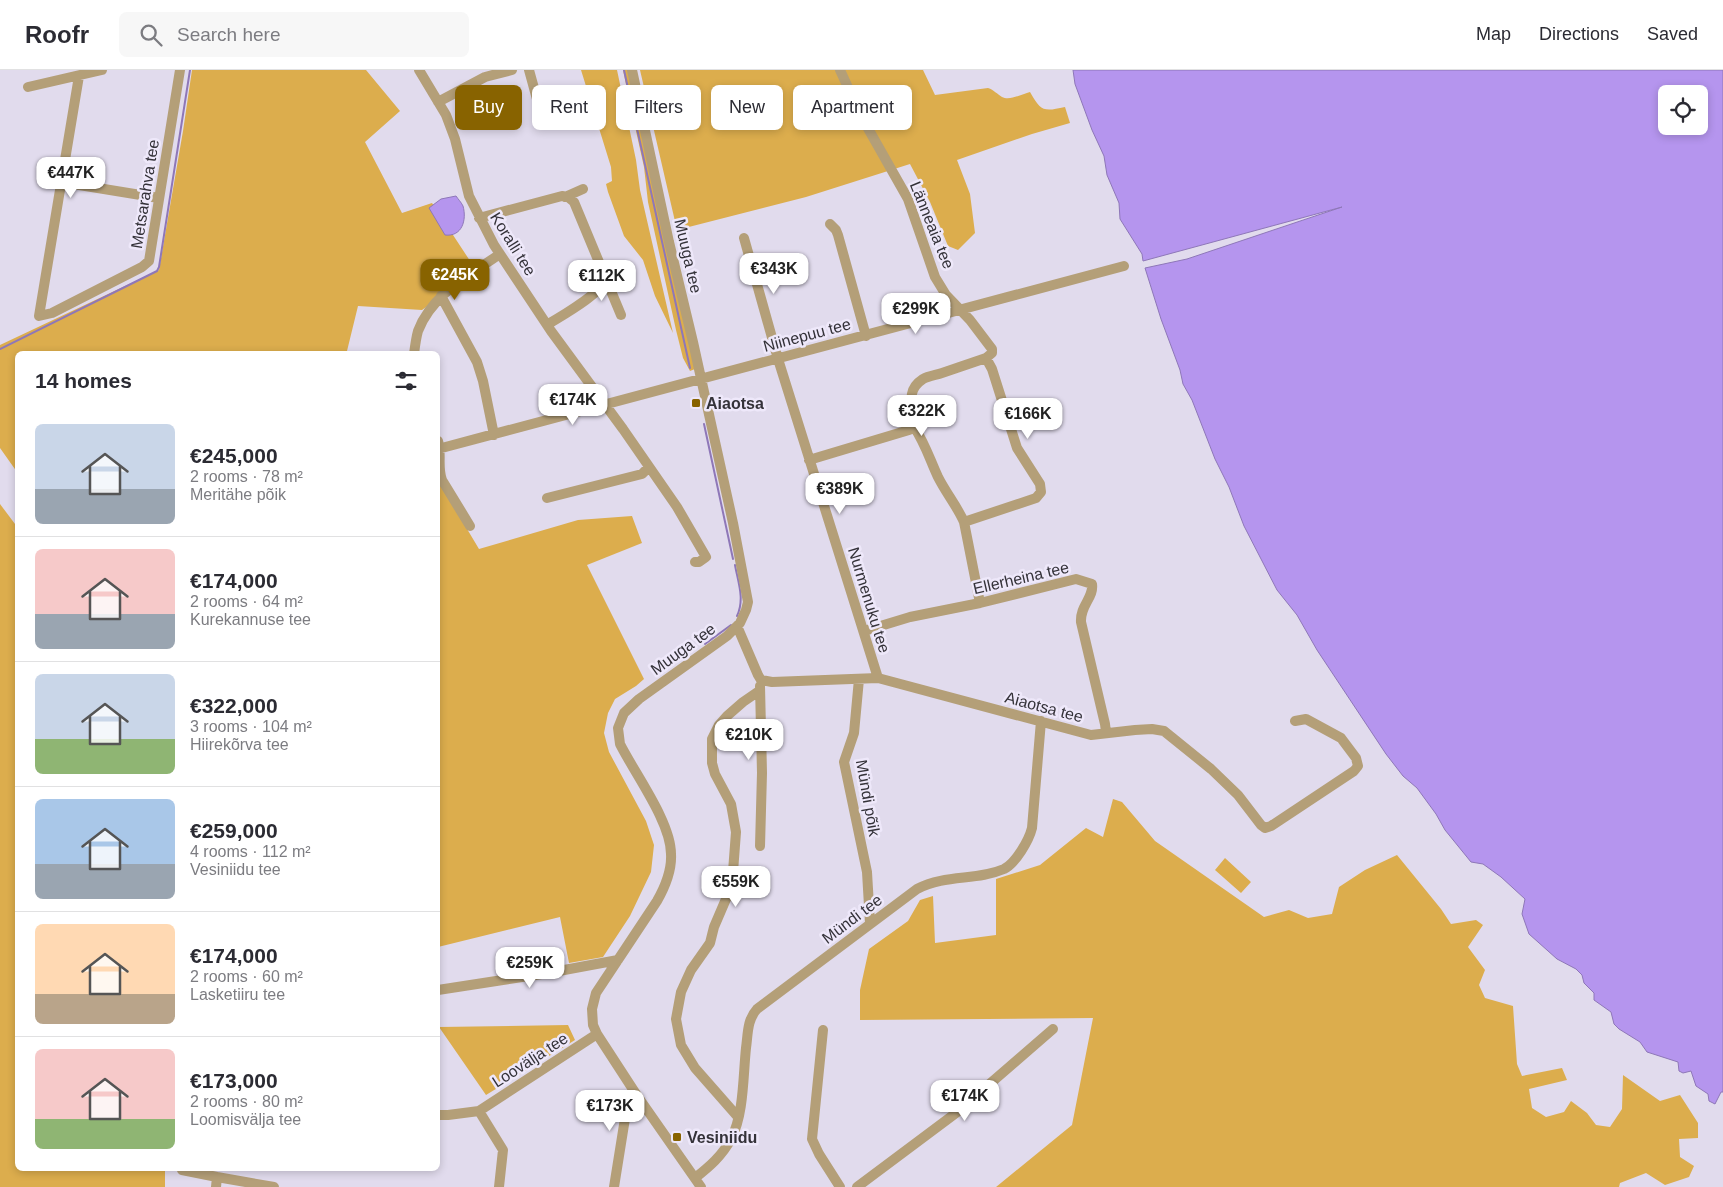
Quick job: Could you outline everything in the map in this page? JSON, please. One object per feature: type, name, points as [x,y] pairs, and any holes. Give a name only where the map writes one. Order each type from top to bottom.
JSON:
[{"type":"street","points":[[28,87],[102,70]]},
{"type":"street","name":"Metsarahva tee","points":[[62,182],[39,316],[52,313],[142,267],[149,261],[180,70]]},
{"type":"street","name":"Koralli tee","points":[[419,70],[446,115],[455,139],[469,196],[479,218],[500,254],[547,324],[677,507],[706,557],[699,562],[695,562]]},
{"type":"street","points":[[438,102],[485,77],[512,70]]},
{"type":"street","points":[[529,70],[533,85]]},
{"type":"street","name":"Muuga tee","points":[[632,70],[747,594],[746,610],[737,626],[727,636],[639,699],[624,714],[620,722],[618,728],[620,744],[668,831],[672,853],[669,873],[664,888],[592,1002],[593,1025],[636,1094],[698,1183]]},
{"type":"street","name":"Länneaia tee","points":[[840,70],[861,116],[908,199],[935,277],[946,295],[970,320],[992,349],[992,353],[986,358]]},
{"type":"street","points":[[78,76],[62,182],[160,198]]},
{"type":"street","points":[[479,218],[565,197],[583,189]]},
{"type":"street","points":[[565,197],[572,199],[574,202],[621,314]]},
{"type":"street","points":[[830,224],[838,235],[866,336]]},
{"type":"street","name":"Nurmenuku tee","points":[[744,238],[778,359],[878,678]]},
{"type":"street","points":[[415,351],[418,331],[431,308],[441,296],[500,254]]},
{"type":"street","name":"Niinepuu tee","points":[[440,446],[494,435],[1124,266]]},
{"type":"street","points":[[547,324],[595,292],[606,280]]},
{"type":"street","points":[[441,296],[477,362],[483,381],[494,435]]},
{"type":"street","points":[[809,460],[909,430],[916,424],[910,401],[912,393],[923,380],[986,358],[992,369],[1017,448],[1040,484],[1041,492],[1036,498],[964,522]]},
{"type":"street","points":[[914,427],[921,437],[938,476],[964,522],[980,602]]},
{"type":"street","points":[[547,498],[642,474],[649,467]]},
{"type":"street","points":[[440,475],[470,526]]},
{"type":"street","name":"Ellerheina tee","points":[[864,632],[910,617],[1076,579],[1092,584],[1092,591],[1080,612],[1106,732]]},
{"type":"street","points":[[737,626],[761,680],[759,691],[761,700],[762,773],[760,846]]},
{"type":"street","name":"Aiaotsa tee","points":[[761,680],[772,682],[878,678],[1092,734],[1152,729],[1164,731],[1211,769],[1238,795],[1260,825],[1265,828],[1271,826],[1354,771],[1358,766],[1356,758],[1341,738],[1306,719],[1295,721]]},
{"type":"street","name":"Mündi põik","points":[[859,679],[854,732],[844,762],[867,872],[870,923]]},
{"type":"street","points":[[738,1117],[695,1068],[681,1045],[676,1019],[680,992],[691,970],[710,943],[714,926],[732,885],[736,832],[731,804],[715,774],[712,763],[712,739],[719,725],[727,716],[759,691]]},
{"type":"street","name":"Mündi tee","points":[[698,1183],[726,1147],[733,1134],[738,1117],[748,1031],[753,1014],[764,1002],[917,888],[942,879],[975,876],[1004,869],[1029,841],[1032,828],[1041,721]]},
{"type":"street","points":[[440,990],[618,960]]},
{"type":"street","points":[[857,1187],[956,1114],[1053,1029]]},
{"type":"street","points":[[824,1030],[812,1139],[818,1154],[840,1187]]},
{"type":"street","name":"Loovälja tee","points":[[479,1111],[597,1034]]},
{"type":"street","points":[[614,1187],[627,1106],[630,1099],[636,1094]]},
{"type":"street","points":[[440,1115],[479,1111],[503,1150],[499,1187]]},
{"type":"street","points":[[185,1171],[216,1182],[274,1187]]},
{"type":"shaded area","points":[[192,70],[366,70],[400,111],[365,142],[402,213],[432,203],[476,270],[422,310],[358,306],[347,351],[15,351],[15,469],[0,448],[0,345],[159,270]]},
{"type":"shaded area","points":[[581,70],[617,70],[620,85],[616,85],[616,130],[630,130],[640,190],[673,333],[655,296],[643,260],[624,236],[608,192],[606,184],[612,181],[611,167],[600,130],[606,130],[606,85],[586,85]]},
{"type":"shaded area","points":[[623,70],[628,70],[631,85],[626,85]]},
{"type":"shaded area","points":[[640,70],[923,70],[935,95],[988,88],[1002,97],[1009,98],[1030,92],[1037,103],[1043,108],[1065,107],[1070,123],[957,160],[970,194],[975,233],[958,250],[948,246],[930,202],[910,164],[806,197],[677,230],[654,130],[701,130],[701,85],[643,85]]},
{"type":"shaded area","points":[[1073,70],[1723,70],[1723,1092],[1721,1092],[1715,1104],[1709,1101],[1708,1094],[1696,1086],[1691,1071],[1683,1073],[1679,1071],[1678,1062],[1647,1052],[1640,1042],[1619,1029],[1614,1024],[1611,1012],[1594,1000],[1594,993],[1584,983],[1582,975],[1576,969],[1557,959],[1529,934],[1522,914],[1525,899],[1501,877],[1483,864],[1471,862],[1445,830],[1417,788],[1403,776],[1386,754],[1317,650],[1297,615],[1277,590],[1244,526],[1192,400],[1183,384],[1180,370],[1145,268],[1187,259],[1342,207],[1143,261],[1142,254],[1120,219],[1119,203],[1107,175],[1104,156],[1075,84]]},
{"type":"shaded area","points":[[636,130],[641,130],[695,369],[690,371],[683,358],[676,330],[648,202],[644,167]]},
{"type":"shaded area","points":[[456,196],[463,206],[464,222],[456,233],[445,235],[429,208],[441,199]]},
{"type":"shaded area","points":[[440,484],[479,549],[578,520],[632,516],[642,543],[587,565],[644,679],[615,699],[608,713],[604,733],[609,752],[646,821],[654,845],[651,872],[630,916],[603,957],[569,963],[560,917],[440,947]]},
{"type":"shaded area","points":[[0,504],[15,524],[15,1171],[165,1171],[165,1187],[0,1187]]},
{"type":"shaded area","points":[[1113,799],[1122,802],[1155,841],[1264,917],[1289,910],[1308,918],[1332,914],[1339,887],[1365,870],[1397,855],[1451,924],[1476,920],[1483,925],[1468,947],[1485,970],[1479,985],[1485,998],[1513,1006],[1517,1064],[1522,1076],[1562,1068],[1567,1080],[1529,1089],[1532,1108],[1546,1117],[1564,1112],[1571,1101],[1587,1113],[1596,1125],[1610,1127],[1622,1109],[1623,1075],[1660,1101],[1680,1095],[1698,1123],[1698,1138],[1679,1139],[1680,1157],[1694,1166],[1689,1177],[1665,1185],[1646,1173],[1620,1183],[1619,1187],[996,1187],[1072,1125],[1093,1018],[860,1020],[860,990],[869,949],[908,921],[920,900],[933,896],[935,943],[996,935],[996,879],[1040,865],[1086,828],[1103,837]]},
{"type":"shaded area","points":[[1225,858],[1251,882],[1241,893],[1215,870]]},
{"type":"shaded area","points":[[568,1025],[575,1040],[486,1095],[440,1027]]},
{"type":"waterway","points":[[0,349],[157,271],[190,70]]},
{"type":"waterway","points":[[624,70],[627,85]]},
{"type":"waterway","points":[[637,130],[690,368]]},
{"type":"waterway","points":[[704,424],[733,559]]},
{"type":"waterway","points":[[735,565],[741,597],[737,616]]},
{"type":"waterway","points":[[705,644],[731,625]]},
{"type":"place","name":"Aiaotsa","points":[[696,403]]},
{"type":"place","name":"Vesiniidu","points":[[677,1137]]}]
